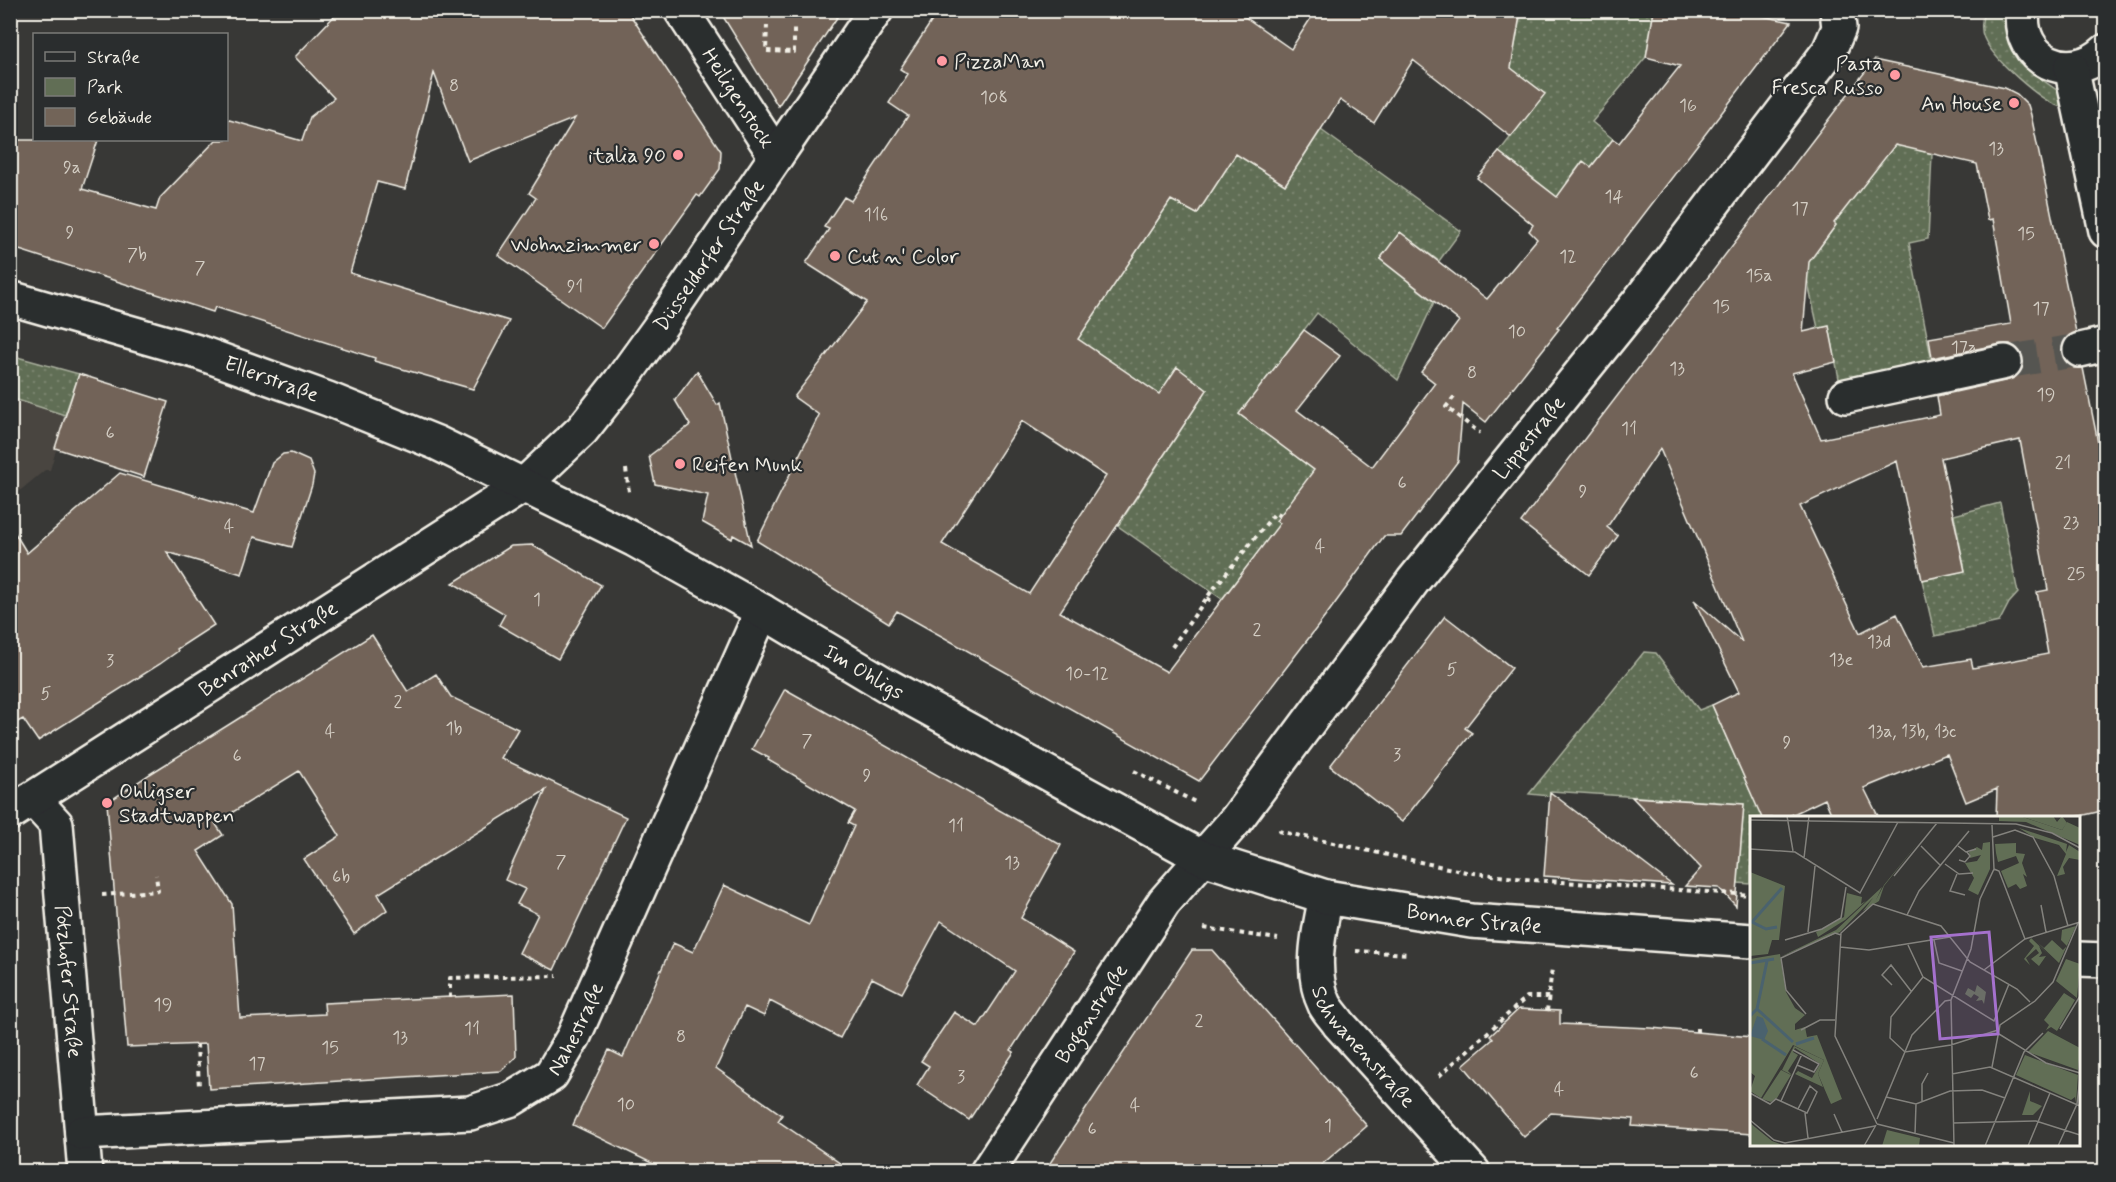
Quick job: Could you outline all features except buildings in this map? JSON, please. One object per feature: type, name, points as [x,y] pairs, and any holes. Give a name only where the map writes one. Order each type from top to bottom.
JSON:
[{"type":"street","name":"Heiligenstock","points":[[681,10],[776,156]]},
{"type":"street","name":"Düsseldorfer Straße","points":[[524,484],[582,430],[620,382],[876,10]]},
{"type":"street","name":"Lippestraße","points":[[1203,858],[1236,820],[1413,581],[1640,300],[1830,51],[1839,28],[1837,10]]},
{"type":"street","points":[[2023,10],[2022,22],[2026,38],[2033,51],[2046,61],[2059,66],[2085,65],[2106,51]]},
{"type":"street","points":[[2071,67],[2106,231]]},
{"type":"street","name":"Ellerstraße","points":[[10,298],[198,352],[437,443],[524,484]]},
{"type":"street","points":[[1846,396],[2005,362]]},
{"type":"street","name":"Im Ohligs","points":[[524,484],[635,540],[762,611],[888,686],[1203,858]]},
{"type":"street","name":"Benrather Straße","points":[[22,806],[524,484]]},
{"type":"street","name":"Nahestraße","points":[[82,1133],[470,1113],[512,1099],[551,1075],[574,1036],[762,611]]},
{"type":"street","name":"Potzhofer Straße","points":[[22,806],[56,824],[85,1172]]},
{"type":"street","name":"Bonner Straße","points":[[1203,858],[1326,897],[1471,921],[1750,941]]},
{"type":"street","name":"Bogenstraße","points":[[987,1172],[1164,902],[1203,858]]},
{"type":"street","name":"Schwanenstraße","points":[[1326,897],[1319,932],[1317,966],[1318,982],[1325,1005],[1339,1024],[1473,1172]]},
{"type":"street","points":[[2080,959],[2106,960]]},
{"type":"path","points":[[767,25],[766,51],[794,52],[794,26]]},
{"type":"path","points":[[1454,397],[1446,408],[1485,436]]},
{"type":"path","points":[[1172,647],[1207,598],[1275,513],[1280,516]]},
{"type":"path","points":[[1207,598],[1213,602]]},
{"type":"path","points":[[1278,831],[1466,872],[1533,880],[1750,895]]},
{"type":"path","points":[[62,898],[158,891],[156,875]]},
{"type":"path","points":[[1547,1011],[1552,964]]},
{"type":"path","points":[[450,998],[450,978],[562,976],[592,993]]},
{"type":"path","points":[[1411,1102],[1527,996],[1549,998]]},
{"type":"shaded area","points":[[11,355],[79,374],[50,470],[45,470],[11,498]]},
{"type":"green space","points":[[1521,11],[1654,11],[1646,57],[1592,122],[1613,139],[1591,167],[1582,162],[1567,182],[1565,203],[1499,152],[1544,94],[1511,68]]},
{"type":"green space","points":[[1984,11],[2011,11],[2017,50],[2034,74],[2058,91],[2061,107],[2041,97],[1997,57],[1983,35]]},
{"type":"green space","points":[[1321,130],[1461,231],[1439,261],[1400,232],[1380,259],[1434,302],[1398,380],[1317,313],[1239,414],[1318,473],[1276,521],[1280,524],[1222,599],[1118,526],[1207,390],[1177,368],[1159,394],[1078,339],[1171,200],[1197,214],[1236,154],[1285,185]]},
{"type":"green space","points":[[1895,143],[1932,154],[1928,239],[1909,243],[1933,367],[1840,384],[1829,327],[1818,328],[1807,279],[1798,261],[1819,248],[1836,225],[1829,220]]},
{"type":"green space","points":[[10,355],[79,374],[65,415],[11,398]]},
{"type":"green space","points":[[2000,503],[2018,593],[2009,603],[1999,622],[1935,636],[1922,580],[1965,571],[1954,515]]},
{"type":"green space","points":[[1644,652],[1656,653],[1699,710],[1712,705],[1753,797],[1765,816],[1750,816],[1750,884],[1738,883],[1744,804],[1551,791],[1550,796],[1529,794]]},
{"type":"tunnel","points":[[2005,362],[2080,350]]},
{"type":"place","name":"PizzaMan","points":[[942,61]]},
{"type":"place","name":"Pasta Fresca Russo","points":[[1895,75]]},
{"type":"place","name":"An House","points":[[2014,103]]},
{"type":"place","name":"italia 90","points":[[678,155]]},
{"type":"place","name":"Wohnzimmer","points":[[654,244]]},
{"type":"place","name":"Cut n' Color","points":[[835,256]]},
{"type":"place","name":"Reifen Munk","points":[[680,464]]},
{"type":"place","name":"Ohligser Stadtwappen","points":[[107,803]]}]
